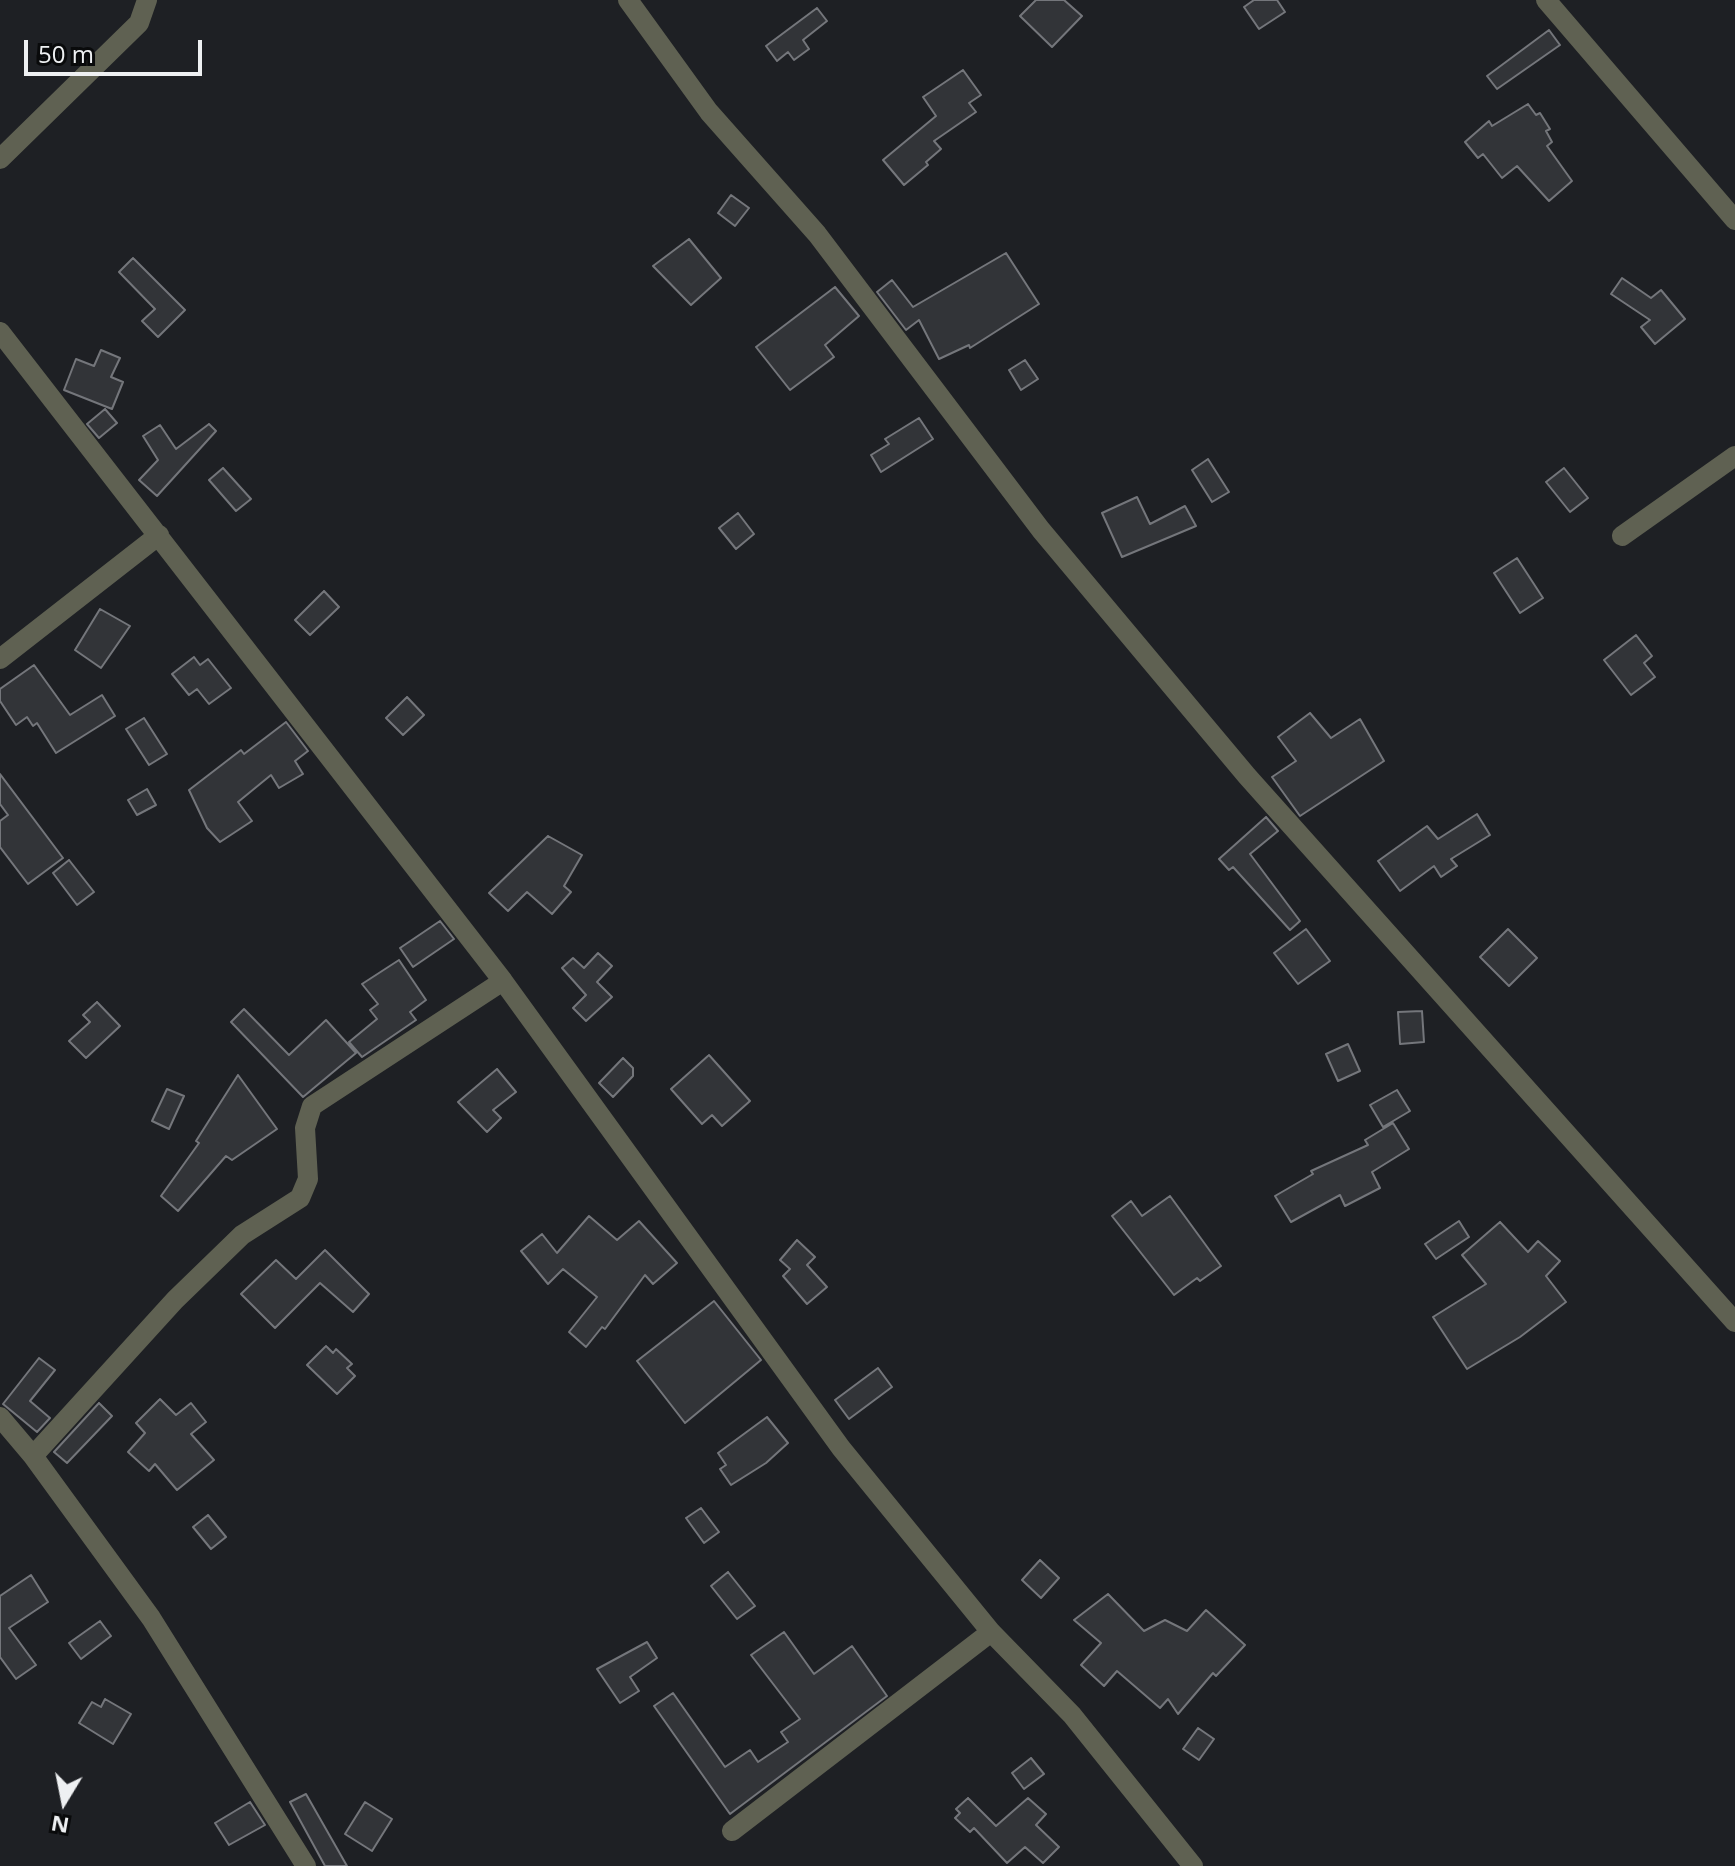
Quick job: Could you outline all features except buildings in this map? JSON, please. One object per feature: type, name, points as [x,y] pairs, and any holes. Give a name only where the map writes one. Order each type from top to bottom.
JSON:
[{"type":"street","points":[[0,159],[139,23],[147,0]]},
{"type":"street","points":[[628,0],[709,112],[817,234],[1051,541],[1247,776],[1735,1322]]},
{"type":"street","points":[[1546,0],[1735,220]]},
{"type":"street","points":[[0,332],[503,981],[841,1448],[991,1632],[1072,1715],[1193,1866]]},
{"type":"street","points":[[1622,536],[1735,456]]},
{"type":"street","points":[[0,659],[159,535]]},
{"type":"street","points":[[33,1456],[175,1300],[242,1235],[300,1198],[308,1179],[305,1128],[312,1106],[503,981]]},
{"type":"street","points":[[0,1417],[33,1456],[151,1618],[306,1866]]},
{"type":"street","points":[[732,1831],[991,1632]]}]
